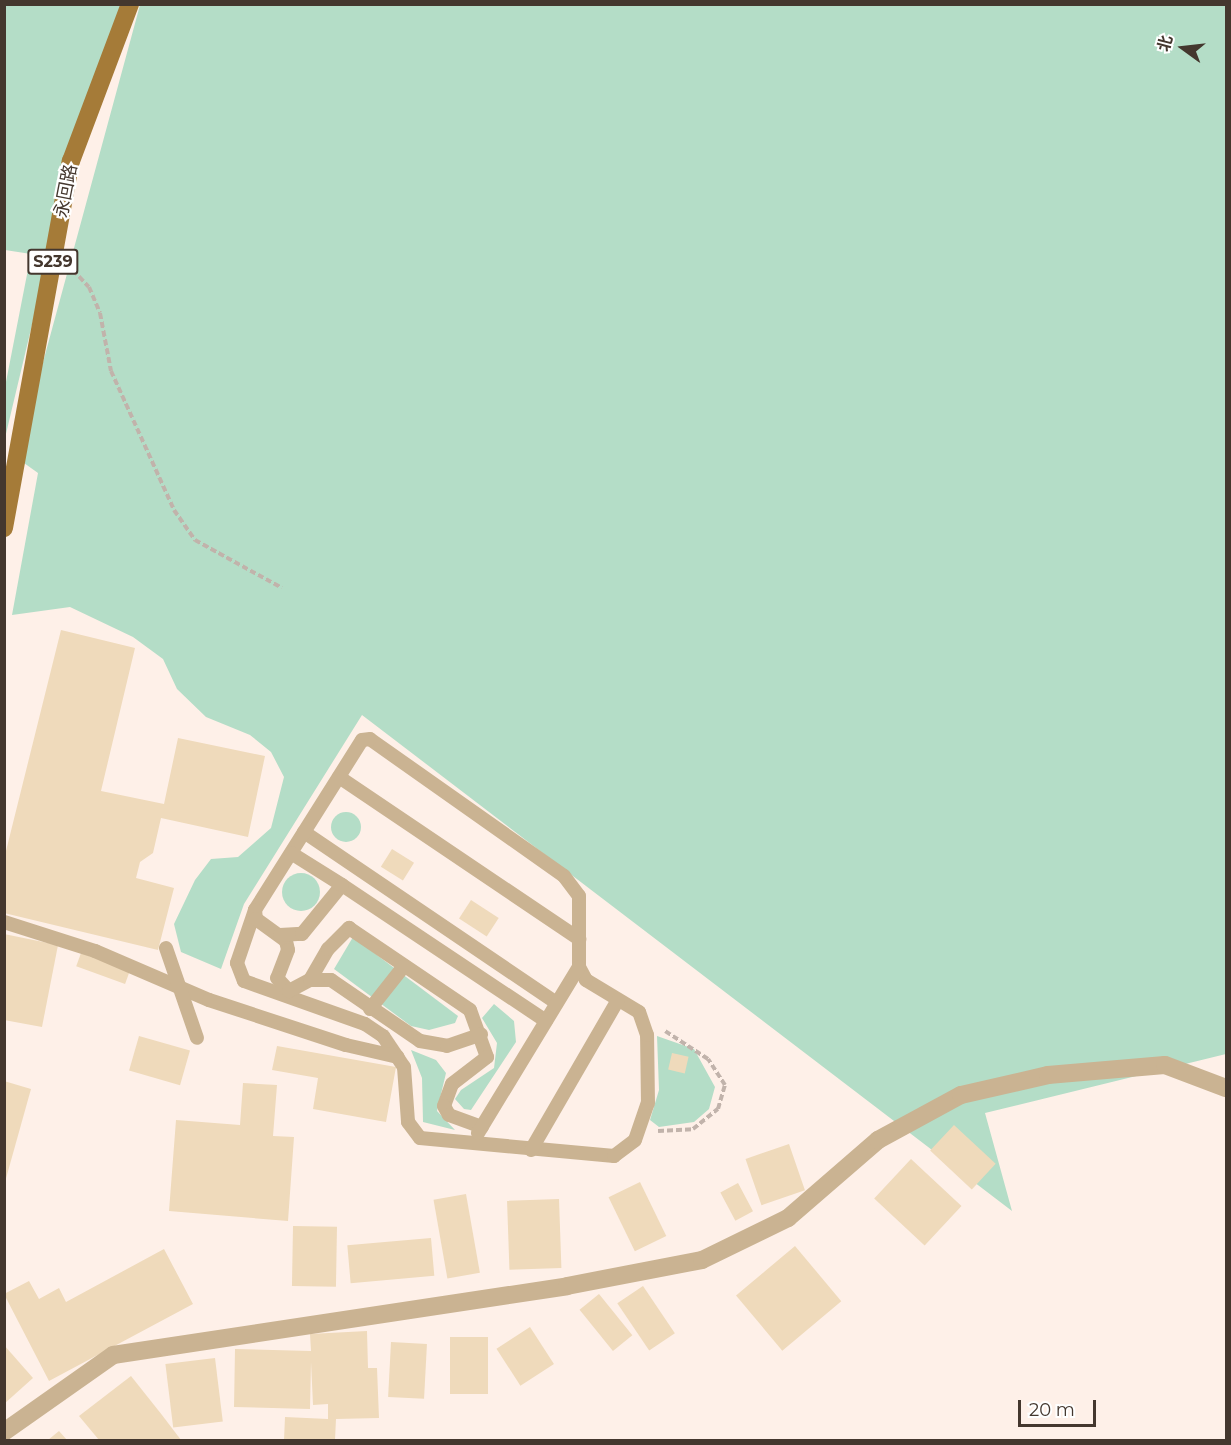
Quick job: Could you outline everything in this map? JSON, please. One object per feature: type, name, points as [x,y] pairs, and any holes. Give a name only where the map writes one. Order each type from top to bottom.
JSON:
[{"type":"main road","name":"永回路","points":[[4,528],[71,160],[130,4]]},
{"type":"street","points":[[4,1432],[113,1355],[567,1286],[702,1260],[788,1218],[878,1140],[961,1095],[1048,1075],[1165,1065],[1227,1088]]},
{"type":"lane","points":[[362,740],[381,744],[564,876],[577,891],[579,967],[586,980],[639,1012],[651,1084],[636,1135],[623,1153],[614,1156],[437,1142],[411,1131],[398,1057],[365,1023],[256,988],[240,975],[240,950],[255,910],[339,777],[362,740]]},
{"type":"lane","points":[[339,777],[579,939]]},
{"type":"lane","points":[[304,832],[557,1003]]},
{"type":"lane","points":[[291,853],[546,1022]]},
{"type":"lane","points":[[280,935],[302,934],[342,885]]},
{"type":"lane","points":[[255,910],[256,919],[280,935],[288,950],[280,985],[298,991],[310,980],[328,949],[350,928],[470,1011],[481,1034],[487,1057],[452,1084],[444,1106],[449,1115],[482,1127]]},
{"type":"lane","points":[[4,922],[95,951],[180,988],[300,1030],[398,1057]]},
{"type":"lane","points":[[166,948],[197,1038]]},
{"type":"lane","points":[[370,1009],[404,966]]},
{"type":"lane","points":[[471,1145],[579,967]]},
{"type":"lane","points":[[310,980],[331,980],[408,1037],[434,1045],[462,1044],[481,1034]]},
{"type":"lane","points":[[531,1150],[618,1000]]},
{"type":"lane","points":[[300,1030],[308,1005]]},
{"type":"path","points":[[54,255],[89,287],[100,313],[111,371],[179,518],[195,540],[282,588]]},
{"type":"path","points":[[636,1135],[693,1129],[718,1108],[725,1085],[708,1059],[639,1012]]},
{"type":"green space","points":[[5,5],[130,5],[71,161],[5,438],[5,387],[31,254],[5,250]]},
{"type":"green space","points":[[140,5],[1226,5],[1226,1054],[985,1113],[1012,1211],[362,715],[244,904],[221,969],[181,952],[174,924],[195,880],[211,859],[238,857],[271,828],[284,777],[271,752],[250,735],[206,717],[177,689],[163,659],[133,637],[70,607],[12,615],[38,473],[17,458]]},
{"type":"green space","points":[[346,812],[357,816],[361,827],[357,838],[346,842],[335,838],[331,827],[335,816]]},
{"type":"green space","points":[[301,873],[308,874],[314,879],[319,885],[319,899],[314,905],[308,910],[301,911],[294,910],[288,905],[283,899],[282,892],[283,885],[288,879],[294,874]]},
{"type":"green space","points":[[353,937],[458,1016],[455,1023],[429,1030],[411,1026],[334,969]]},
{"type":"green space","points":[[494,1004],[514,1021],[516,1042],[471,1110],[464,1109],[455,1099],[461,1090],[494,1068],[497,1043],[482,1018]]},
{"type":"green space","points":[[657,1036],[694,1049],[715,1087],[709,1109],[694,1122],[659,1127],[650,1120],[659,1090]]},
{"type":"green space","points":[[411,1050],[436,1060],[446,1073],[437,1111],[455,1130],[423,1122],[422,1078]]},
{"type":"building","points":[[61,630],[135,648],[101,791],[164,804],[178,738],[265,756],[248,837],[161,818],[153,853],[140,862],[136,878],[174,888],[158,950],[4,913],[4,859]]},
{"type":"building","points":[[392,849],[414,863],[403,881],[381,867]]},
{"type":"building","points":[[471,900],[499,918],[487,936],[459,918]]},
{"type":"building","points":[[4,934],[58,945],[42,1027],[4,1020]]},
{"type":"building","points":[[81,953],[130,971],[125,984],[76,966]]},
{"type":"building","points":[[139,1036],[190,1051],[180,1085],[129,1071]]},
{"type":"building","points":[[277,1046],[396,1067],[386,1122],[313,1109],[318,1078],[272,1070]]},
{"type":"building","points":[[672,1053],[689,1057],[685,1073],[668,1070]]},
{"type":"building","points":[[4,1081],[31,1089],[5,1182],[4,1182]]},
{"type":"building","points":[[243,1083],[277,1085],[273,1136],[294,1137],[288,1221],[169,1211],[176,1120],[240,1125]]},
{"type":"building","points":[[954,1125],[996,1164],[972,1189],[930,1151]]},
{"type":"building","points":[[789,1144],[805,1190],[761,1205],[746,1159]]},
{"type":"building","points":[[911,1159],[961,1206],[925,1246],[874,1198]]},
{"type":"building","points":[[640,1182],[666,1236],[635,1251],[609,1197]]},
{"type":"building","points":[[738,1183],[753,1211],[735,1221],[720,1192]]},
{"type":"building","points":[[466,1194],[480,1273],[447,1279],[434,1200]]},
{"type":"building","points":[[559,1199],[561,1268],[509,1270],[507,1201]]},
{"type":"building","points":[[293,1226],[337,1227],[336,1287],[292,1286]]},
{"type":"building","points":[[431,1238],[434,1276],[351,1283],[347,1245]]},
{"type":"building","points":[[795,1246],[841,1301],[782,1351],[736,1295]]},
{"type":"building","points":[[164,1249],[193,1304],[49,1381],[4,1294],[29,1281],[39,1299],[59,1288],[66,1302]]},
{"type":"building","points":[[643,1286],[675,1333],[649,1351],[617,1303]]},
{"type":"building","points":[[599,1294],[632,1335],[613,1351],[580,1310]]},
{"type":"building","points":[[530,1327],[554,1364],[520,1386],[496,1349]]},
{"type":"building","points":[[367,1331],[368,1368],[377,1368],[379,1418],[336,1419],[335,1440],[284,1440],[285,1417],[328,1419],[328,1404],[313,1405],[311,1362],[310,1409],[234,1407],[235,1349],[311,1351],[310,1334]]},
{"type":"building","points":[[450,1337],[488,1337],[488,1394],[450,1394]]},
{"type":"building","points":[[391,1342],[427,1344],[424,1399],[388,1397]]},
{"type":"building","points":[[4,1345],[33,1378],[4,1404]]},
{"type":"building","points":[[215,1358],[223,1422],[173,1428],[165,1364]]},
{"type":"building","points":[[131,1376],[181,1440],[99,1440],[79,1416]]},
{"type":"building","points":[[59,1431],[67,1440],[48,1440]]}]
